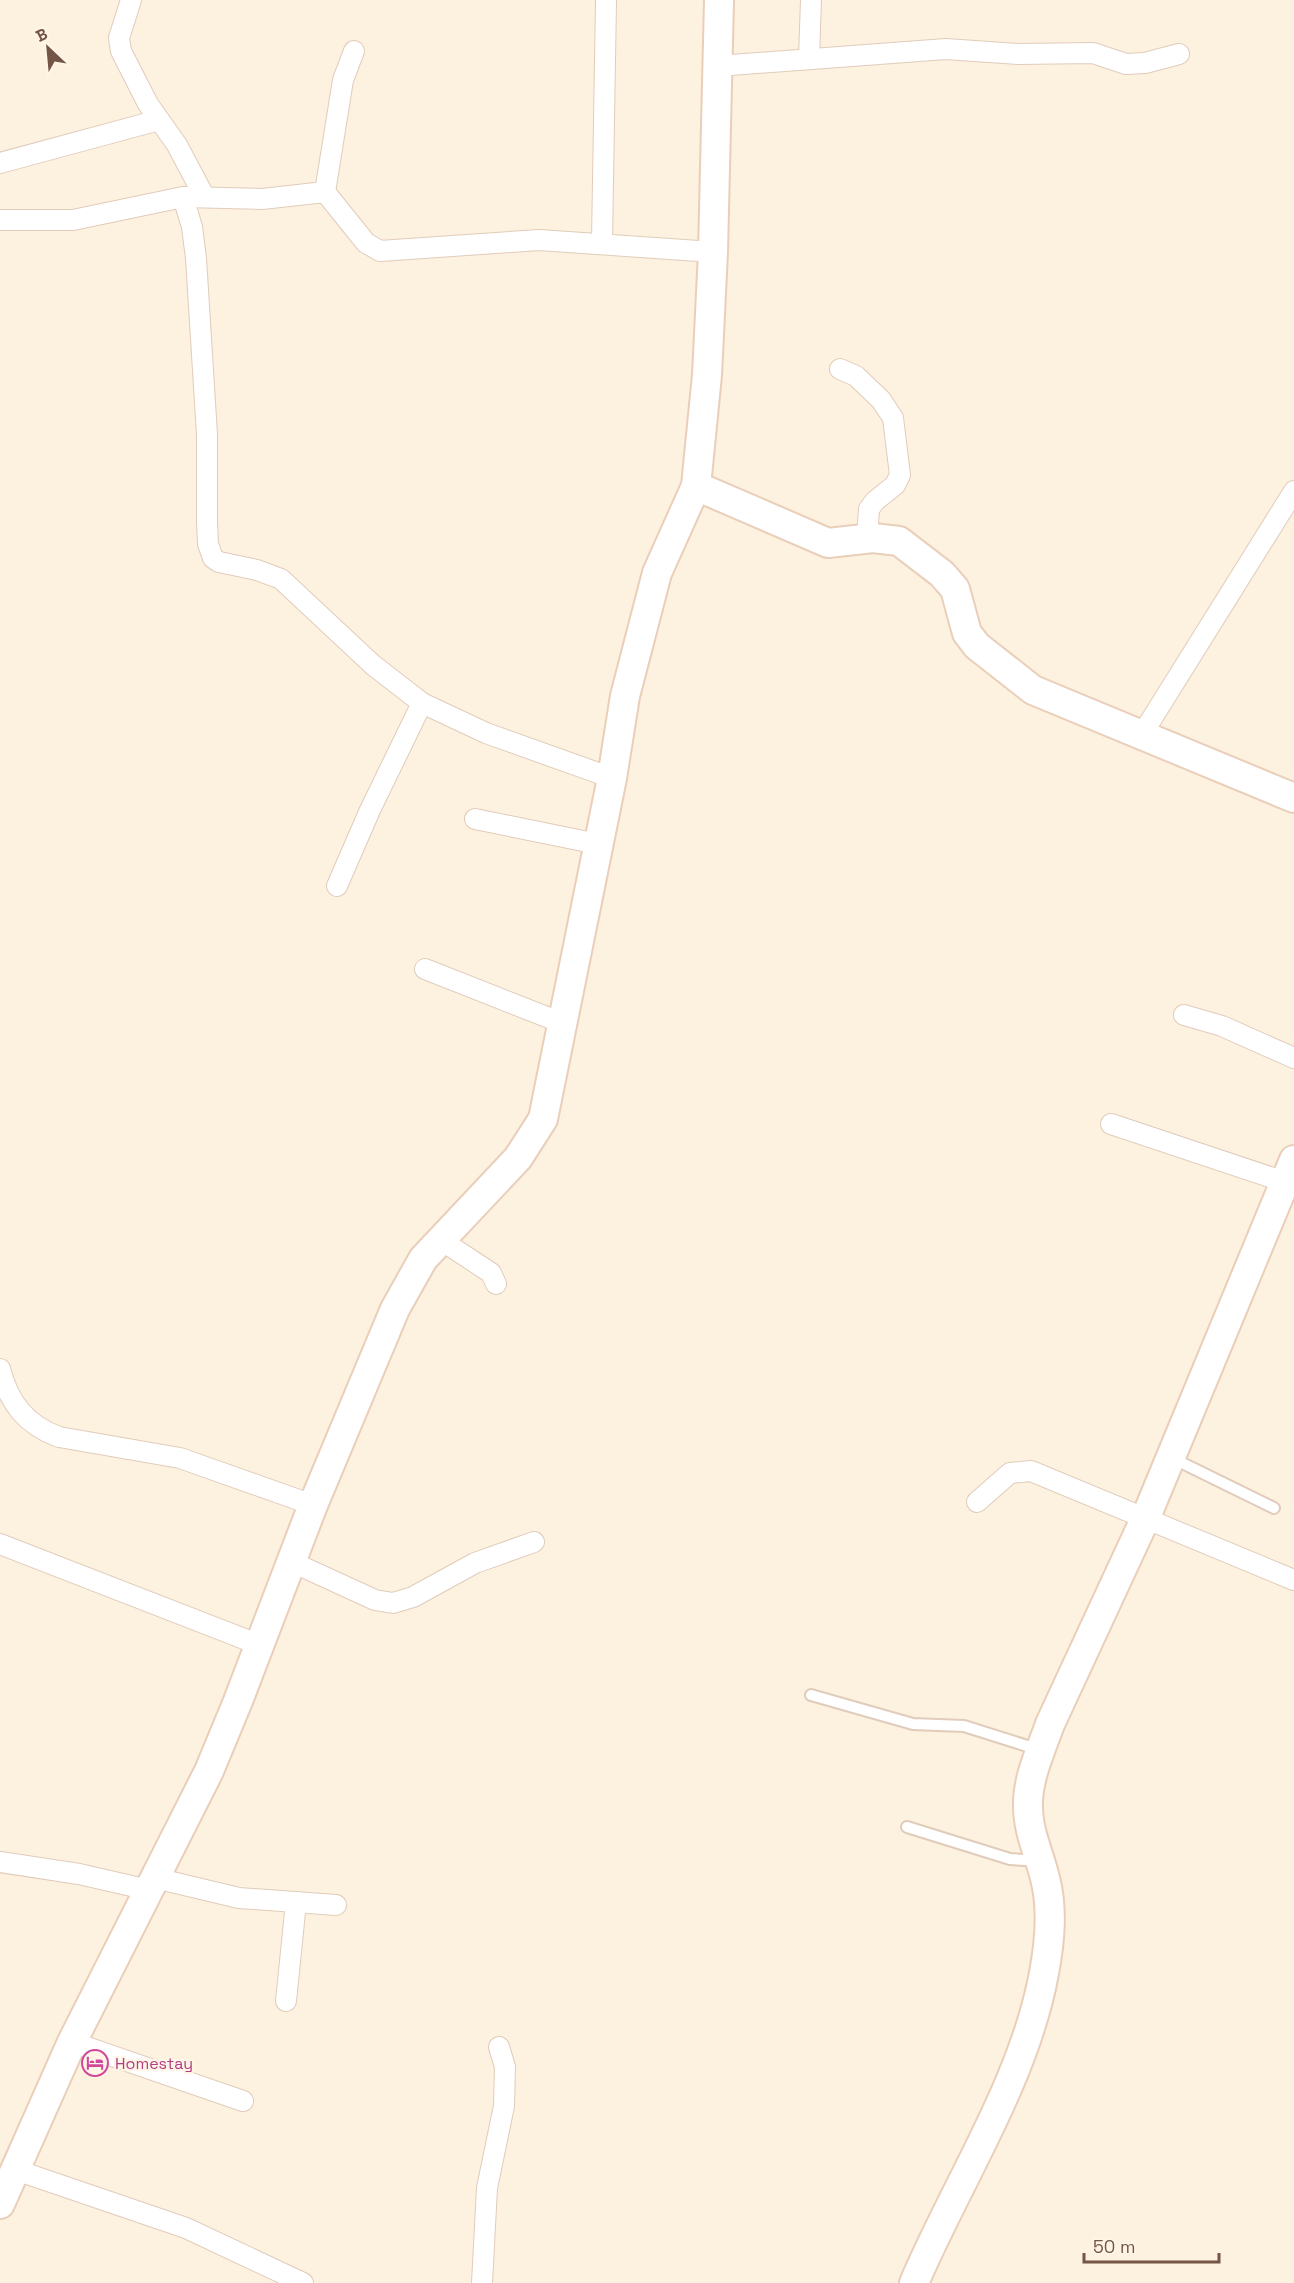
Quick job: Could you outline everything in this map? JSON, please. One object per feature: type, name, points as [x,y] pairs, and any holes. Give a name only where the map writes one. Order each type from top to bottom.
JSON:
[{"type":"street","points":[[131,0],[119,38],[121,51],[204,196]]},
{"type":"street","points":[[602,243],[606,0]]},
{"type":"street","points":[[0,2204],[72,2042],[209,1771],[313,1505],[395,1309],[423,1259],[519,1158],[543,1119],[612,778],[625,696],[657,573],[696,486],[707,375],[713,252],[719,0]]},
{"type":"street","points":[[809,58],[811,0]]},
{"type":"street","points":[[718,66],[946,49],[1065,55],[1093,53],[1126,64],[1145,63],[1179,54]]},
{"type":"street","points":[[354,51],[341,87],[325,192],[366,243],[380,251],[506,241],[602,243],[713,252]]},
{"type":"street","points":[[0,163],[159,120]]},
{"type":"street","points":[[0,220],[73,220],[183,197],[262,199],[325,192]]},
{"type":"street","points":[[183,197],[192,227],[196,258],[207,435],[208,544],[213,558],[219,562],[257,570],[281,579],[373,665],[422,703],[486,732],[612,778]]},
{"type":"street","points":[[840,369],[856,376],[881,400],[892,418],[900,475],[895,484],[869,509],[878,538]]},
{"type":"street","points":[[696,486],[828,543],[878,538],[899,541],[942,574],[955,589],[967,633],[977,646],[1033,690],[1294,798]]},
{"type":"street","points":[[1141,736],[1294,492]]},
{"type":"street","points":[[337,886],[370,810],[422,703]]},
{"type":"street","points":[[475,819],[598,844]]},
{"type":"street","points":[[425,969],[562,1023]]},
{"type":"street","points":[[1184,1015],[1222,1026],[1294,1058]]},
{"type":"street","points":[[914,2283],[1011,2076],[1038,1998],[1044,1973],[1050,1921],[1049,1900],[1029,1824],[1028,1807],[1029,1791],[1041,1750],[1050,1724],[1172,1458],[1290,1171],[1112,1124]]},
{"type":"street","points":[[441,1240],[491,1273],[496,1284]]},
{"type":"street","points":[[0,1368],[8,1394],[18,1410],[44,1432],[59,1437],[180,1458],[313,1505]]},
{"type":"street","points":[[977,1502],[1010,1473],[1023,1470],[1146,1517],[1294,1580]]},
{"type":"street","points":[[292,1562],[375,1600],[393,1604],[413,1597],[475,1563],[534,1542]]},
{"type":"street","points":[[0,1544],[260,1645]]},
{"type":"street","points":[[0,1862],[239,1898],[336,1905]]},
{"type":"street","points":[[286,2001],[296,1902]]},
{"type":"street","points":[[72,2042],[243,2101]]},
{"type":"street","points":[[482,2283],[487,2188],[504,2106],[505,2067],[499,2047]]},
{"type":"street","points":[[16,2170],[186,2228],[303,2283]]},
{"type":"lane","points":[[1172,1458],[1274,1508]]},
{"type":"lane","points":[[811,1695],[913,1724],[964,1725],[1041,1750]]},
{"type":"lane","points":[[907,1827],[1010,1859],[1040,1861]]},
{"type":"place","name":"Homestay","points":[[95,2063]]}]
